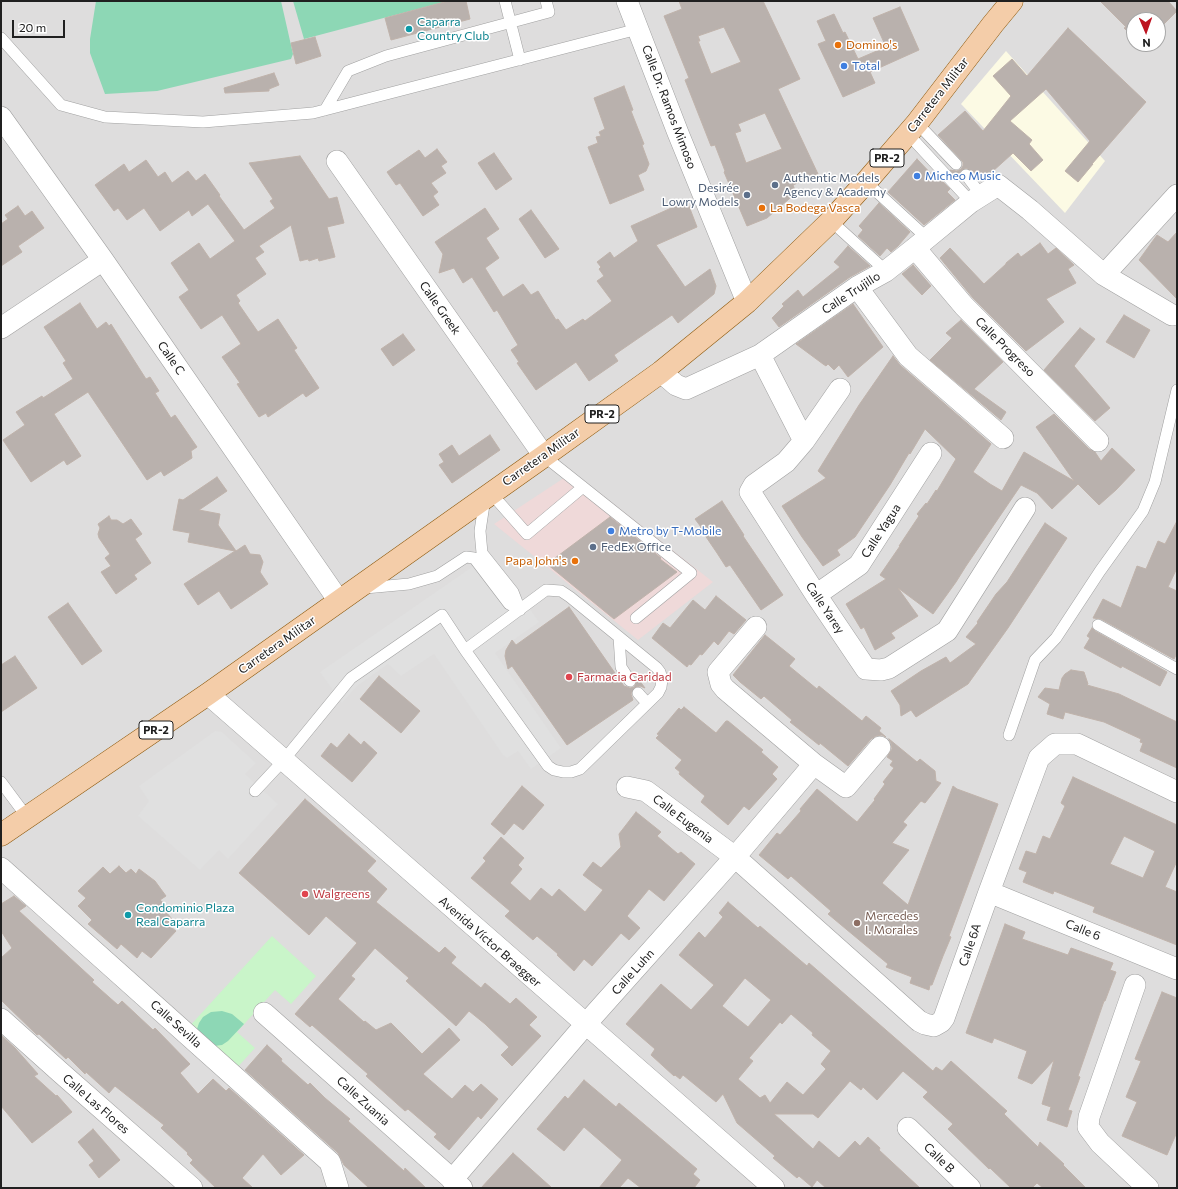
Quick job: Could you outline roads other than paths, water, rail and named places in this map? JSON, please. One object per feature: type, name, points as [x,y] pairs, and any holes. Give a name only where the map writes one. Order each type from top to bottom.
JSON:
[{"type":"main road","name":"Carretera Militar","points":[[1,835],[208,694],[488,494],[544,456],[661,372],[747,302],[831,221],[866,182],[912,128],[1012,1]]},
{"type":"street","name":"Calle Dr. Ramos Mimoso","points":[[627,1],[678,133],[747,302]]},
{"type":"street","name":"Calle C","points":[[1,117],[103,260],[339,601]]},
{"type":"street","name":"Calle Greek","points":[[337,161],[544,456]]},
{"type":"street","name":"Calle Trujillo","points":[[661,372],[676,385],[686,389],[760,355],[857,287],[886,271],[976,198],[998,185],[1030,210],[1104,275]]},
{"type":"street","points":[[1172,315],[1104,275],[1177,195]]},
{"type":"street","name":"Calle Progreso","points":[[922,243],[964,306],[1098,441]]},
{"type":"street","points":[[1,328],[103,260]]},
{"type":"street","points":[[857,287],[908,356],[1003,438]]},
{"type":"street","points":[[760,355],[804,441],[840,389]]},
{"type":"street","name":"Calle Yarey","points":[[804,441],[786,462],[754,485],[750,492],[866,670],[881,670],[889,668],[947,631],[1025,508]]},
{"type":"street","name":"Calle Yagua","points":[[816,595],[859,565],[931,453]]},
{"type":"street","points":[[756,627],[718,672],[721,684],[814,764],[846,787],[880,747]]},
{"type":"street","name":"Avenida Víctor Braegger","points":[[208,694],[585,1025],[774,1188]]},
{"type":"street","name":"Calle 6A","points":[[735,858],[919,1021],[934,1026],[941,1022],[944,1018],[1039,758],[1055,744],[1077,744],[1177,792]]},
{"type":"street","name":"Calle Luhn","points":[[457,1184],[585,1025],[735,858],[814,764]]},
{"type":"street","name":"Calle Eugenia","points":[[627,787],[646,791],[735,858]]},
{"type":"street","name":"Calle Sevilla","points":[[1,868],[330,1162],[338,1188]]},
{"type":"street","name":"Calle 6","points":[[989,892],[1177,969]]},
{"type":"street","points":[[1136,985],[1089,1117],[1088,1127],[1100,1143],[1146,1185]]},
{"type":"street","name":"Calle Zuania","points":[[264,1013],[457,1184]]},
{"type":"street","name":"Calle Las Flores","points":[[1,1019],[192,1188]]},
{"type":"street","name":"Calle B","points":[[908,1128],[970,1188]]},
{"type":"lane","points":[[505,1],[520,60]]},
{"type":"lane","points":[[324,110],[348,71],[386,56],[549,12],[546,1]]},
{"type":"lane","points":[[1,38],[61,105],[105,116],[203,122],[313,113],[638,30]]},
{"type":"lane","points":[[912,128],[956,164]]},
{"type":"lane","points":[[912,128],[976,198]]},
{"type":"lane","points":[[966,175],[976,198]]},
{"type":"lane","points":[[866,182],[922,243]]},
{"type":"lane","points":[[831,221],[886,271]]},
{"type":"lane","points":[[1009,735],[1035,660],[1056,638],[1100,571],[1143,511],[1155,482],[1177,390]]},
{"type":"lane","points":[[544,456],[691,573],[636,618]]},
{"type":"lane","points":[[488,494],[526,534],[583,487]]},
{"type":"lane","points":[[488,494],[480,531],[482,553],[513,592],[520,610]]},
{"type":"lane","points":[[356,588],[409,584],[437,576],[466,557],[474,558],[509,604],[520,610]]},
{"type":"lane","points":[[255,791],[283,761],[350,678],[442,615],[465,650],[536,750],[548,766],[554,770],[571,772],[580,768],[658,693],[661,687],[662,679],[660,672],[561,591],[546,590],[465,650]]},
{"type":"lane","points":[[1098,625],[1177,669]]},
{"type":"lane","points":[[619,637],[621,667],[630,681]]},
{"type":"lane","points":[[638,693],[647,703]]},
{"type":"lane","points":[[1,782],[27,817]]},
{"type":"place","name":"Caparra Country Club","points":[[409,29]]},
{"type":"place","name":"Domino's","points":[[838,45]]},
{"type":"place","name":"Total","points":[[844,66]]},
{"type":"place","name":"Micheo Music","points":[[917,176]]},
{"type":"place","name":"Authentic Models Agency & Academy","points":[[775,185]]},
{"type":"place","name":"Desirée Lowry Models","points":[[747,195]]},
{"type":"place","name":"La Bodega Vasca","points":[[762,208]]},
{"type":"place","name":"Metro by T-Mobile","points":[[611,531]]},
{"type":"place","name":"FedEx Office","points":[[593,547]]},
{"type":"place","name":"Papa John's","points":[[575,561]]},
{"type":"place","name":"Farmacia Caridad","points":[[569,677]]},
{"type":"place","name":"Walgreens","points":[[305,894]]},
{"type":"place","name":"Condominio Plaza Real Caparra","points":[[128,915]]},
{"type":"place","name":"Mercedes I. Morales","points":[[857,923]]}]
